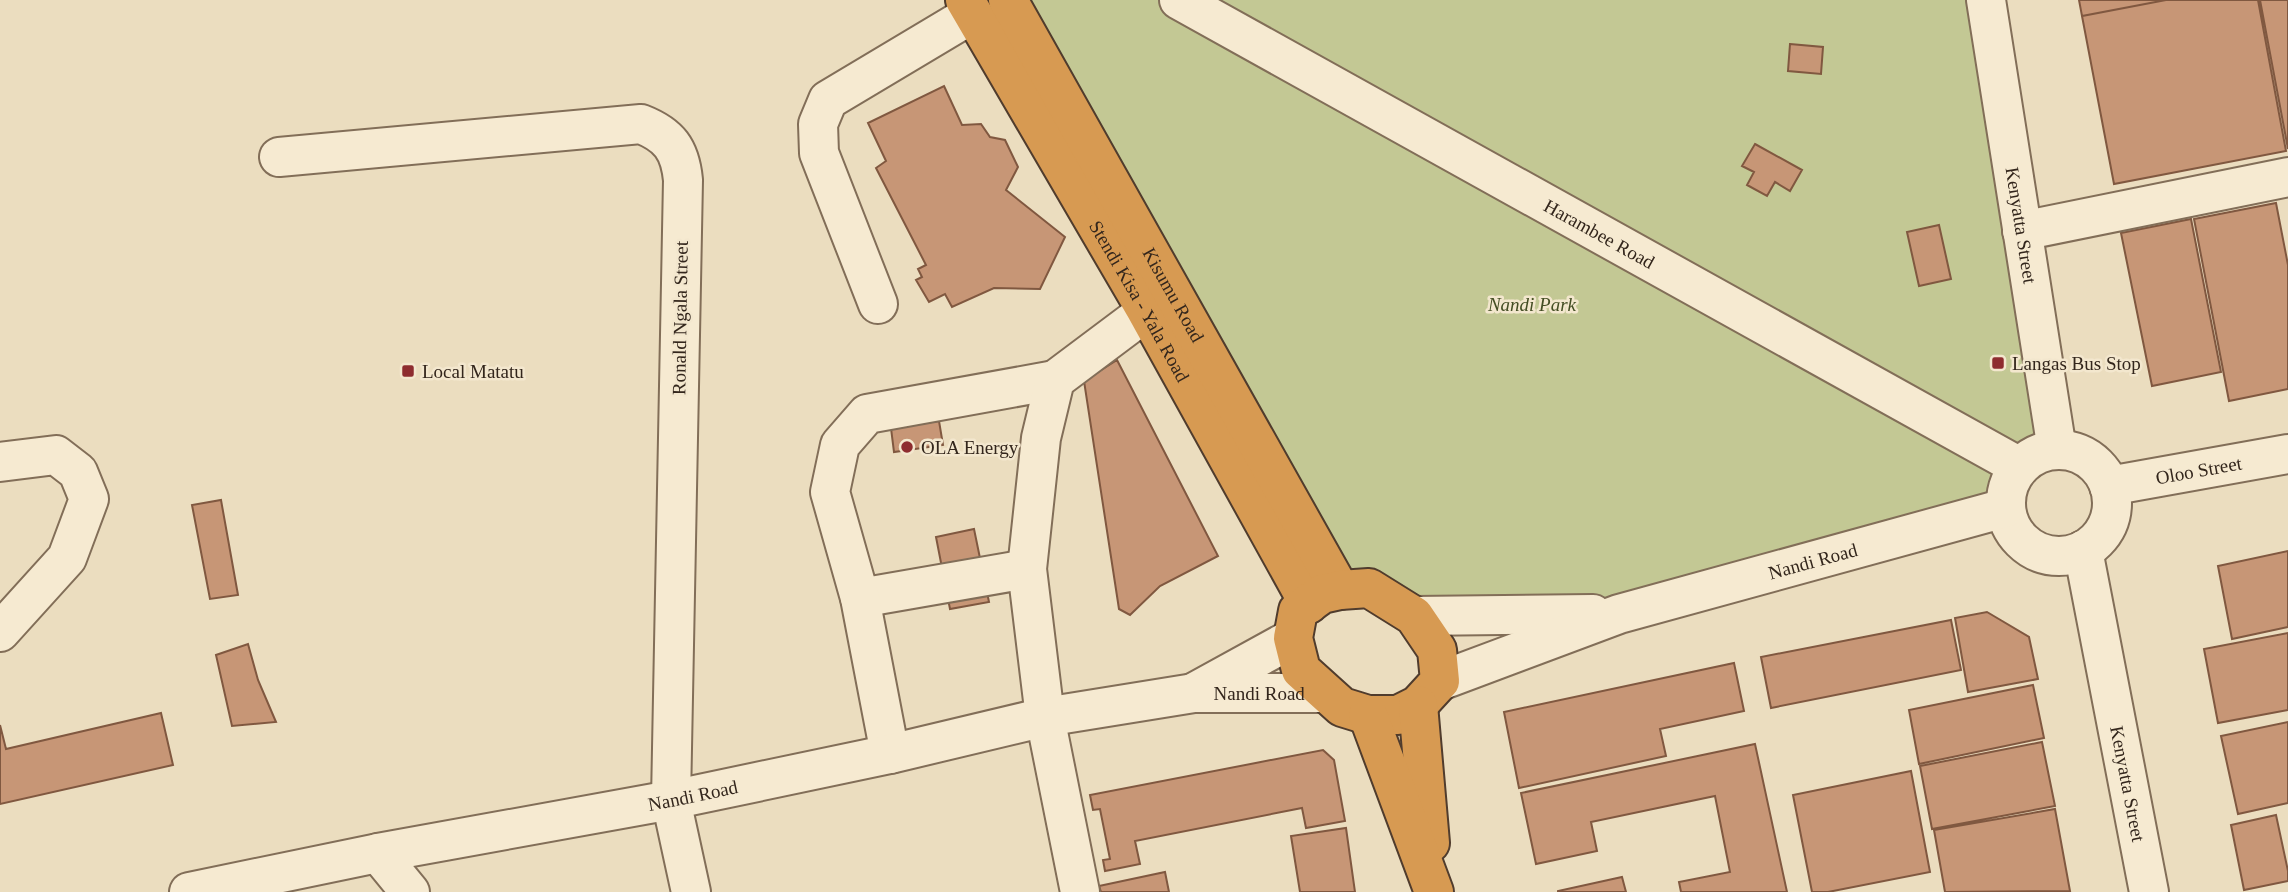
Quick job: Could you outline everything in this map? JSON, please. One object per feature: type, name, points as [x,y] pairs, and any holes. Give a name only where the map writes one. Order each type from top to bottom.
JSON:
[{"type":"highway","name":"Kisumu Road","points":[[1008,0],[1157,296]]},
{"type":"highway","name":"Stendi Kisa - Yala Road","points":[[968,7],[1157,296],[1314,611]]},
{"type":"highway","points":[[1429,693],[1398,715],[1368,715],[1342,707],[1301,670],[1314,611],[1368,588],[1414,616],[1437,650],[1429,693],[1435,892]]},
{"type":"highway","points":[[1368,715],[1435,892]]},
{"type":"street","name":"Harambee Road","points":[[1178,0],[2020,467]]},
{"type":"street","name":"Kenyatta Street","points":[[1986,0],[2057,450]]},
{"type":"street","points":[[878,304],[819,153],[818,124],[828,100],[968,7]]},
{"type":"street","name":"Ronald Ngala Street","points":[[279,157],[640,124],[659,131],[672,144],[681,163],[682,180],[671,800],[691,892]]},
{"type":"street","points":[[2022,231],[2288,177]]},
{"type":"street","points":[[890,754],[860,598],[830,492],[840,445],[867,414],[1055,380],[1157,296]]},
{"type":"street","points":[[1055,380],[1041,438],[1027,569],[1045,717],[1080,892]]},
{"type":"street","points":[[2057,450],[2074,452],[2089,459],[2101,471],[2109,486],[2112,501],[2105,530],[2095,542],[2083,551],[2066,556],[2049,556],[2032,550],[2019,539],[2009,525],[2005,508],[2011,479],[2020,467],[2031,458],[2057,450]]},
{"type":"street","name":"Oloo Street","points":[[2109,486],[2288,454]]},
{"type":"street","points":[[0,462],[56,455],[78,472],[89,499],[67,558],[0,632]]},
{"type":"street","name":"Nandi Road","points":[[1429,693],[1619,614],[2005,508]]},
{"type":"street","name":"Kenyatta Street","points":[[2083,551],[2149,892]]},
{"type":"street","points":[[860,598],[1027,569]]},
{"type":"street","name":"Nandi Road","points":[[1194,693],[1314,611]]},
{"type":"street","name":"Nandi Road","points":[[1414,616],[1619,614]]},
{"type":"street","name":"Nandi Road","points":[[189,892],[378,853],[671,800],[890,754],[1045,717],[1194,693],[1324,693]]},
{"type":"street","points":[[378,853],[410,892]]},
{"type":"green space","name":"Nandi Park","points":[[1010,0],[1980,0],[2048,444],[2018,460],[2013,466],[1997,506],[1615,607],[1415,610],[1338,584]]},
{"type":"building","points":[[2079,0],[2166,0],[2082,16]]},
{"type":"building","points":[[2166,0],[2258,0],[2286,151],[2114,184],[2082,16]]},
{"type":"building","points":[[2260,0],[2288,0],[2288,149]]},
{"type":"building","points":[[1790,44],[1823,47],[1821,74],[1788,71]]},
{"type":"building","points":[[944,86],[962,125],[981,124],[990,137],[1005,140],[1018,167],[1006,190],[1065,237],[1040,289],[994,288],[952,307],[945,294],[929,302],[916,280],[922,277],[918,269],[926,265],[876,168],[886,161],[868,123]]},
{"type":"building","points":[[1755,144],[1802,170],[1790,191],[1775,182],[1767,196],[1747,185],[1754,172],[1742,166]]},
{"type":"building","points":[[2276,203],[2288,265],[2288,389],[2229,401],[2194,219]]},
{"type":"building","points":[[2191,219],[2221,372],[2152,386],[2121,233]]},
{"type":"building","points":[[1939,225],[1951,279],[1919,286],[1907,232]]},
{"type":"building","points":[[1117,360],[1218,556],[1160,586],[1130,615],[1119,609],[1084,381]]},
{"type":"building","points":[[939,421],[943,445],[894,452],[891,428]]},
{"type":"building","points":[[221,500],[238,595],[210,599],[192,505]]},
{"type":"building","points":[[974,529],[989,602],[950,609],[936,537]]},
{"type":"building","points":[[2288,551],[2288,627],[2232,639],[2218,566]]},
{"type":"building","points":[[1987,612],[2029,637],[2038,679],[1968,692],[1955,618]]},
{"type":"building","points":[[1951,620],[1961,670],[1771,708],[1761,657]]},
{"type":"building","points":[[2288,633],[2288,710],[2218,723],[2204,649]]},
{"type":"building","points":[[248,644],[258,680],[276,722],[232,726],[216,655]]},
{"type":"building","points":[[1734,663],[1744,711],[1660,729],[1666,756],[1519,788],[1504,712]]},
{"type":"building","points":[[2033,685],[2044,738],[1919,764],[1909,710]]},
{"type":"building","points":[[161,713],[173,765],[0,804],[0,725],[6,749]]},
{"type":"building","points":[[2288,722],[2288,803],[2238,814],[2221,736]]},
{"type":"building","points":[[2042,742],[2055,806],[1932,829],[1920,766]]},
{"type":"building","points":[[1755,744],[1787,892],[1681,892],[1679,882],[1730,872],[1715,796],[1591,822],[1597,851],[1536,864],[1521,793]]},
{"type":"building","points":[[1323,750],[1334,760],[1345,821],[1306,828],[1302,808],[1135,841],[1140,864],[1105,871],[1103,860],[1110,859],[1100,809],[1093,810],[1090,795]]},
{"type":"building","points":[[1911,771],[1930,872],[1828,892],[1812,892],[1793,795]]},
{"type":"building","points":[[2055,809],[2070,891],[1945,892],[1934,830]]},
{"type":"building","points":[[2276,815],[2288,881],[2244,890],[2231,825]]},
{"type":"building","points":[[1346,828],[1355,892],[1300,892],[1291,836]]},
{"type":"building","points":[[1165,872],[1169,892],[1101,892],[1099,886]]},
{"type":"building","points":[[1622,877],[1626,892],[1558,892],[1558,891]]},
{"type":"place","name":"Langas Bus Stop","points":[[1998,363]]},
{"type":"place","name":"Local Matatu","points":[[408,371]]},
{"type":"place","name":"OLA Energy","points":[[907,447]]}]
